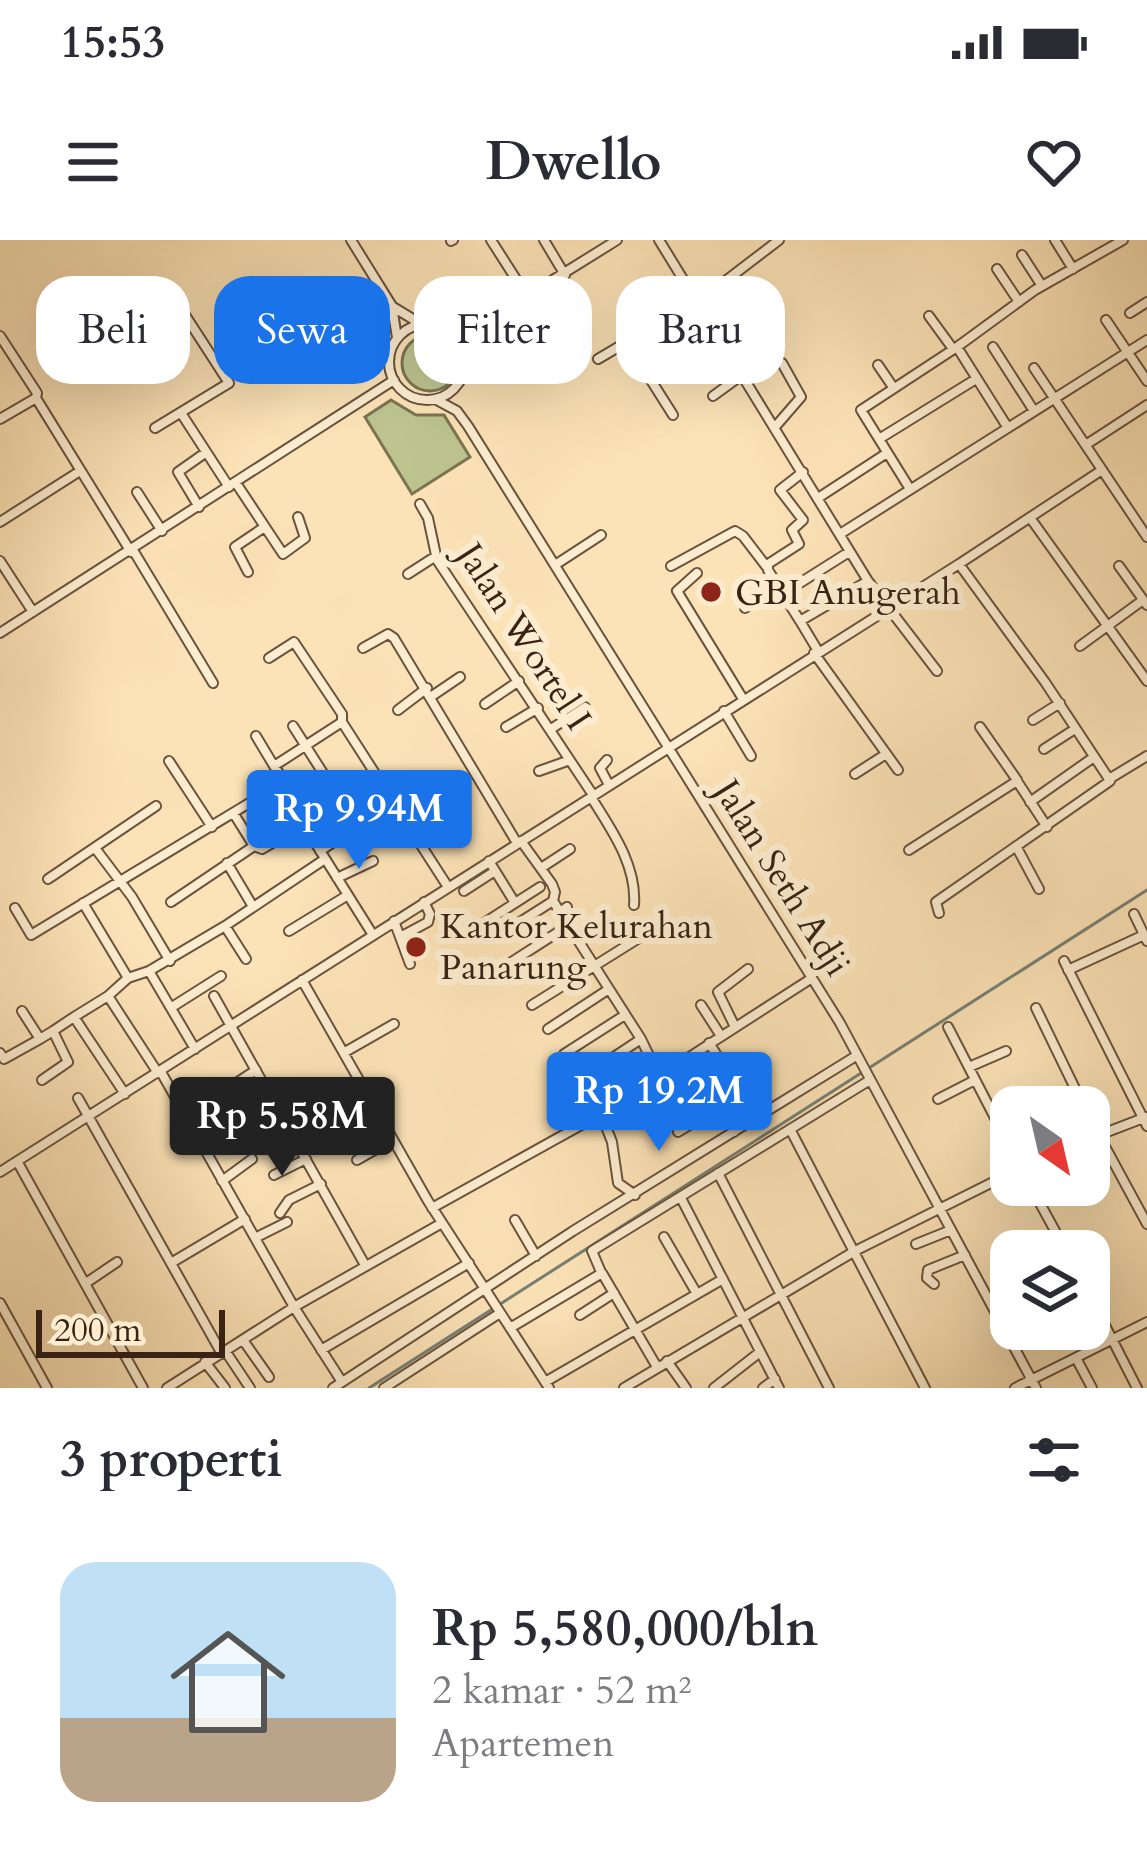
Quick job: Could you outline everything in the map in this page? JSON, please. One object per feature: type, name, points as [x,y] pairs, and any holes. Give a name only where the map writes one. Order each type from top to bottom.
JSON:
[{"type":"street","points":[[351,240],[392,306],[397,339],[389,359],[394,380],[411,396],[435,399],[458,411],[460,384]]},
{"type":"street","points":[[491,240],[514,276]]},
{"type":"street","points":[[544,240],[566,275],[617,240]]},
{"type":"street","points":[[659,240],[683,276]]},
{"type":"street","points":[[731,276],[779,240]]},
{"type":"street","points":[[1055,240],[1073,269]]},
{"type":"street","points":[[910,489],[861,410],[1042,286],[1123,240]]},
{"type":"street","points":[[1022,255],[1042,286]]},
{"type":"street","points":[[997,269],[1019,302]]},
{"type":"street","points":[[1130,313],[1147,302]]},
{"type":"street","points":[[392,306],[414,320]]},
{"type":"street","points":[[929,316],[1008,428]]},
{"type":"street","points":[[1106,320],[1147,381]]},
{"type":"street","points":[[154,428],[229,383],[190,323]]},
{"type":"street","points":[[397,339],[414,328]]},
{"type":"street","points":[[0,336],[38,393],[0,419]]},
{"type":"street","points":[[840,534],[1147,340]]},
{"type":"street","points":[[993,347],[1034,411]]},
{"type":"street","points":[[598,359],[616,350]]},
{"type":"street","points":[[878,365],[893,388]]},
{"type":"street","points":[[776,427],[801,397],[785,368]]},
{"type":"street","points":[[1034,368],[1147,537]]},
{"type":"street","points":[[879,440],[976,379]]},
{"type":"street","points":[[2,629],[200,508],[394,380]]},
{"type":"street","points":[[435,399],[458,384]]},
{"type":"street","points":[[653,384],[673,415]]},
{"type":"street","points":[[713,396],[731,384]]},
{"type":"street","points":[[748,384],[868,581],[937,671]]},
{"type":"street","points":[[36,398],[213,683]]},
{"type":"street","points":[[1087,444],[1147,405]]},
{"type":"street","name":"Jalan Seth Adji","points":[[458,411],[812,978],[1034,1384]]},
{"type":"street","points":[[181,413],[278,551],[286,554],[304,538],[298,517]]},
{"type":"street","points":[[200,508],[178,472],[205,453]]},
{"type":"street","points":[[818,498],[887,453]]},
{"type":"street","points":[[0,1172],[1102,470]]},
{"type":"street","points":[[0,523],[80,471]]},
{"type":"street","points":[[766,566],[799,544],[792,530],[803,520],[780,490],[802,472]]},
{"type":"street","points":[[137,492],[162,531]]},
{"type":"street","name":"Jalan Wortel I","points":[[420,504],[436,556],[538,708],[627,861],[636,888],[634,905]]},
{"type":"street","points":[[1031,518],[1147,681]]},
{"type":"street","points":[[248,572],[235,547],[263,528]]},
{"type":"street","points":[[671,566],[735,531],[743,536],[898,770]]},
{"type":"street","points":[[555,565],[601,535]]},
{"type":"street","points":[[745,608],[850,552]]},
{"type":"street","points":[[408,574],[436,556]]},
{"type":"street","points":[[0,561],[33,612]]},
{"type":"street","points":[[958,564],[1112,780]]},
{"type":"street","points":[[1080,646],[1145,602],[1119,566]]},
{"type":"street","points":[[697,573],[677,590],[743,699]]},
{"type":"street","points":[[800,621],[868,581]]},
{"type":"street","points":[[362,648],[391,635],[519,842],[556,892],[553,901],[495,938]]},
{"type":"street","points":[[268,658],[294,642],[448,887]]},
{"type":"street","points":[[398,710],[460,677]]},
{"type":"street","points":[[485,704],[519,680]]},
{"type":"street","points":[[1033,720],[1060,704]]},
{"type":"street","points":[[551,729],[585,707]]},
{"type":"street","points":[[506,727],[538,708]]},
{"type":"street","points":[[724,711],[751,756]]},
{"type":"street","points":[[274,766],[342,722]]},
{"type":"street","points":[[293,726],[342,803]]},
{"type":"street","points":[[980,727],[1047,827]]},
{"type":"street","points":[[1045,749],[1076,728]]},
{"type":"street","points":[[15,908],[31,935],[285,782],[256,736]]},
{"type":"street","points":[[856,775],[886,754]]},
{"type":"street","points":[[939,913],[936,902],[1147,755]]},
{"type":"street","points":[[1030,802],[1094,757]]},
{"type":"street","points":[[539,772],[570,760]]},
{"type":"street","points":[[607,760],[601,769],[609,785]]},
{"type":"street","points":[[169,761],[212,827]]},
{"type":"street","points":[[909,850],[1017,781]]},
{"type":"street","points":[[279,785],[373,935]]},
{"type":"street","points":[[1,1058],[53,1031],[128,979],[170,961],[226,926],[394,803]]},
{"type":"street","points":[[48,879],[156,806]]},
{"type":"street","points":[[234,814],[254,846],[262,849],[304,824]]},
{"type":"street","points":[[171,902],[254,846]]},
{"type":"street","points":[[1016,846],[1039,890]]},
{"type":"street","points":[[95,848],[170,961]]},
{"type":"street","points":[[541,868],[570,849]]},
{"type":"street","points":[[338,878],[373,861]]},
{"type":"street","points":[[489,861],[515,903]]},
{"type":"street","points":[[227,863],[252,905]]},
{"type":"street","points":[[464,891],[495,871]]},
{"type":"street","points":[[484,923],[541,887]]},
{"type":"street","points":[[290,932],[348,895]]},
{"type":"street","points":[[553,901],[563,909],[659,1076]]},
{"type":"street","points":[[402,936],[428,922],[424,902]]},
{"type":"street","points":[[83,903],[128,979]]},
{"type":"street","points":[[1110,1132],[1146,1120],[1066,965],[1146,938],[1134,914]]},
{"type":"street","points":[[394,921],[410,964]]},
{"type":"street","points":[[226,926],[246,959]]},
{"type":"street","points":[[510,963],[569,926]]},
{"type":"street","points":[[532,1005],[639,938]]},
{"type":"street","points":[[735,1027],[718,992],[748,969]]},
{"type":"street","points":[[149,971],[195,1049]]},
{"type":"street","points":[[172,1007],[221,976]]},
{"type":"street","points":[[432,1208],[602,1114],[812,978]]},
{"type":"street","points":[[302,980],[432,1208],[547,1385],[634,1328],[723,1280]]},
{"type":"street","points":[[548,1029],[609,989]]},
{"type":"street","points":[[108,996],[186,1116],[337,1385],[856,1056]]},
{"type":"street","points":[[214,996],[365,1265]]},
{"type":"street","points":[[701,1005],[721,1036]]},
{"type":"street","points":[[1036,1008],[1074,1086]]},
{"type":"street","points":[[22,1011],[40,1039]]},
{"type":"street","points":[[564,1054],[625,1015]]},
{"type":"street","points":[[74,1017],[124,1094]]},
{"type":"street","points":[[345,1052],[394,1024]]},
{"type":"street","points":[[948,1028],[990,1109]]},
{"type":"street","points":[[42,1080],[69,1059],[53,1031]]},
{"type":"street","points":[[579,1080],[641,1039]]},
{"type":"street","points":[[710,1043],[758,1117]]},
{"type":"street","points":[[969,1068],[1006,1051]]},
{"type":"street","points":[[687,1058],[734,1132]]},
{"type":"street","points":[[186,1116],[256,1070]]},
{"type":"street","points":[[657,1367],[592,1251],[868,1076]]},
{"type":"street","points":[[938,1099],[975,1080]]},
{"type":"street","points":[[78,1098],[224,1353],[250,1388]]},
{"type":"street","points":[[678,1132],[719,1107]]},
{"type":"street","points":[[602,1114],[613,1142],[618,1183],[634,1195]]},
{"type":"street","points":[[790,1129],[925,1388]]},
{"type":"street","points":[[357,1160],[392,1140]]},
{"type":"street","points":[[222,1181],[252,1159]]},
{"type":"street","points":[[274,1175],[306,1159]]},
{"type":"street","points":[[17,1161],[143,1388]]},
{"type":"street","points":[[1110,1164],[1147,1224]]},
{"type":"street","points":[[718,1173],[830,1388]]},
{"type":"street","points":[[624,1388],[855,1252],[990,1183]]},
{"type":"street","points":[[280,1213],[289,1200],[321,1184]]},
{"type":"street","points":[[681,1198],[777,1384],[763,1388]]},
{"type":"street","points":[[171,1263],[245,1219]]},
{"type":"street","points":[[515,1220],[536,1256]]},
{"type":"street","points":[[255,1238],[287,1222]]},
{"type":"street","points":[[167,1388],[293,1307],[442,1223]]},
{"type":"street","points":[[916,1244],[951,1230]]},
{"type":"street","points":[[664,1237],[697,1294]]},
{"type":"street","points":[[934,1284],[927,1278],[928,1270],[965,1255]]},
{"type":"street","points":[[86,1282],[117,1262]]},
{"type":"street","points":[[321,1350],[469,1263]]},
{"type":"street","points":[[510,1328],[601,1272]]},
{"type":"street","points":[[580,1315],[614,1293]]},
{"type":"street","points":[[0,1303],[47,1388]]},
{"type":"street","points":[[384,1388],[399,1384],[497,1308]]},
{"type":"street","points":[[1015,1388],[1034,1384],[1147,1322]]},
{"type":"street","points":[[1110,1334],[1137,1388]]},
{"type":"street","points":[[243,1340],[269,1377]]},
{"type":"street","points":[[714,1388],[760,1352]]},
{"type":"street","points":[[1076,1358],[1092,1388]]},
{"type":"street","points":[[667,1361],[686,1388]]},
{"type":"street","points":[[205,1362],[224,1388]]},
{"type":"green space","points":[[414,340],[414,384],[448,384],[430,391],[410,383],[402,363]]},
{"type":"green space","points":[[391,400],[416,415],[444,415],[470,457],[412,494],[365,417]]},
{"type":"waterway","points":[[369,1388],[1147,890]]},
{"type":"place","name":"GBI Anugerah","points":[[711,592]]},
{"type":"place","name":"Kantor Kelurahan Panarung","points":[[416,947]]}]
